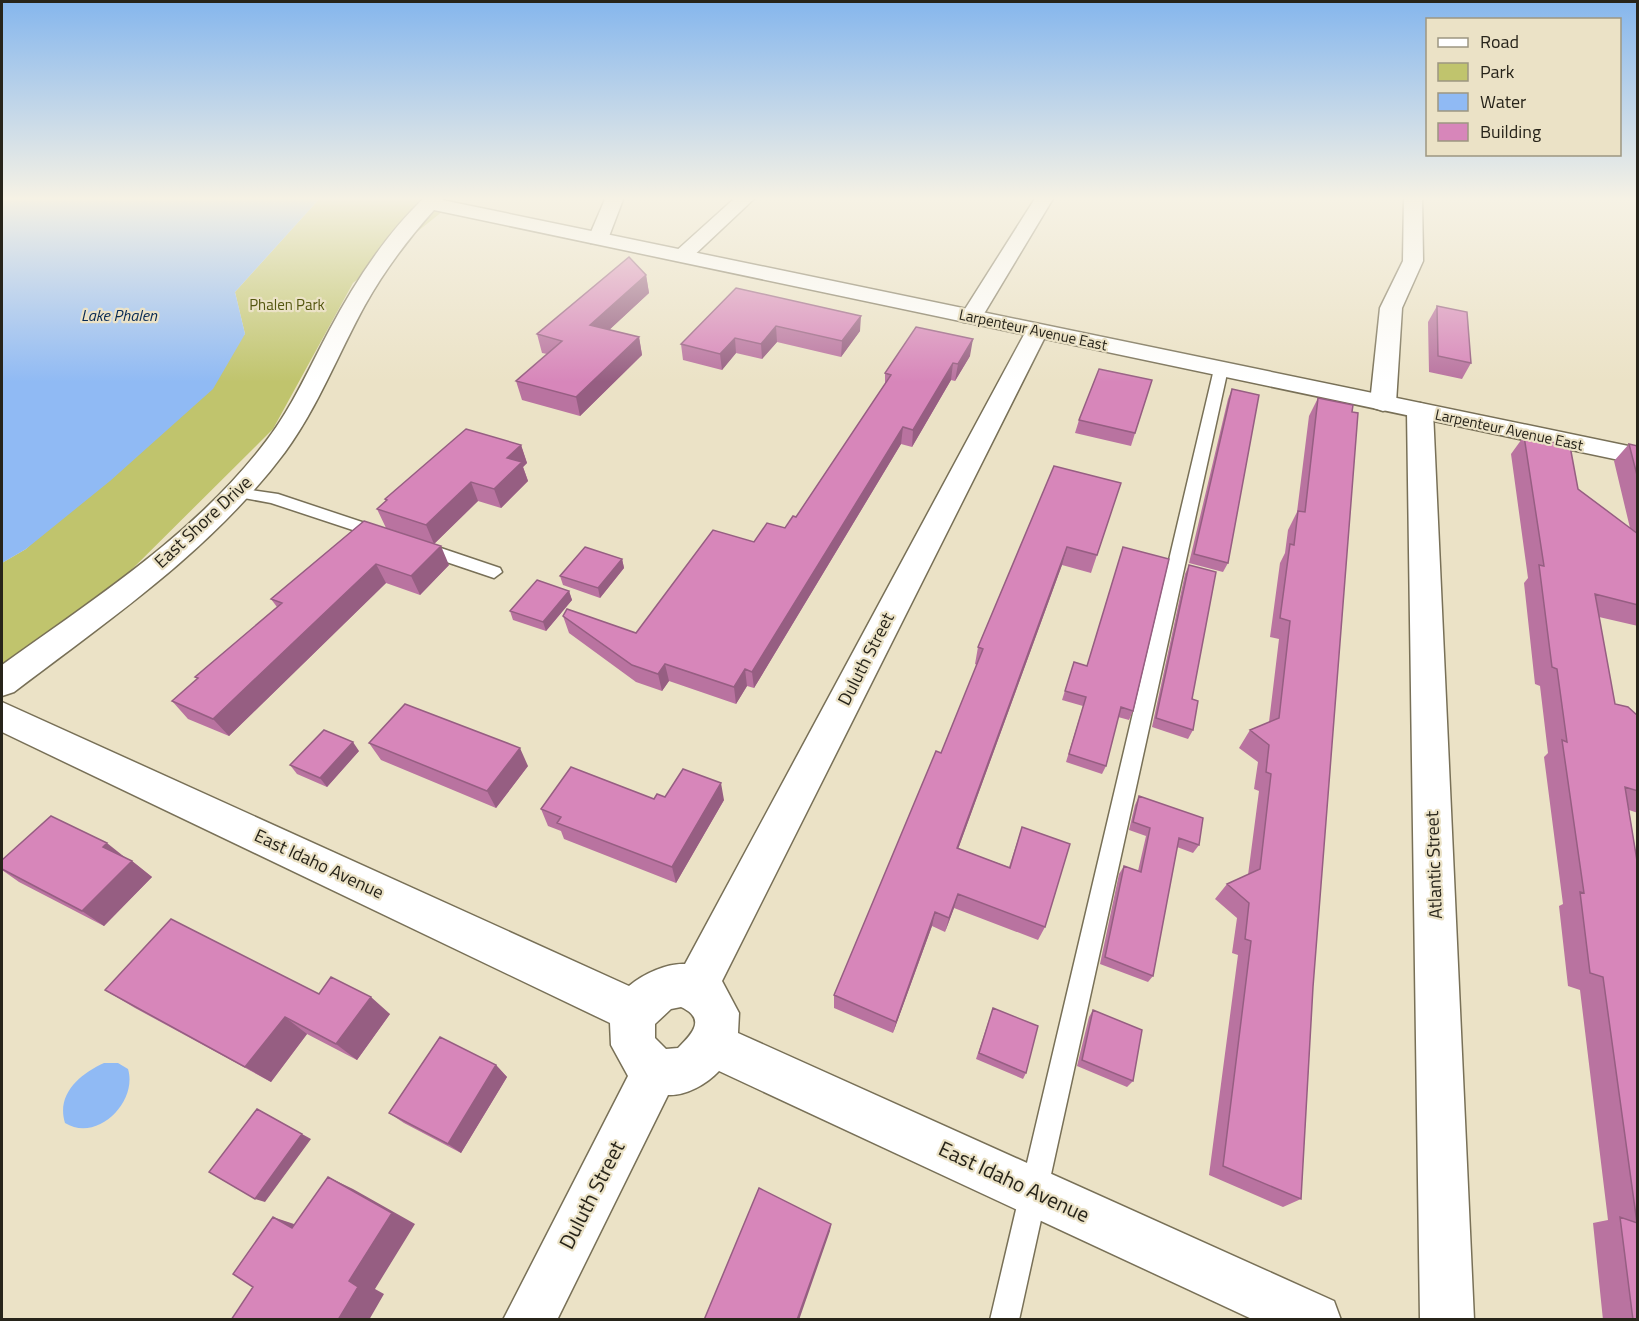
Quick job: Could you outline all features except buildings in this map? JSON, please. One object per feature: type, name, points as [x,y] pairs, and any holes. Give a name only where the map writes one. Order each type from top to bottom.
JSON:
[{"type":"street","name":"East Shore Drive","points":[[2,683],[184,543],[238,493],[292,422],[365,286],[384,259]]},
{"type":"street","name":"Larpenteur Avenue East","points":[[695,259],[1638,456]]},
{"type":"street","points":[[971,317],[1007,259]]},
{"type":"street","points":[[1383,403],[1391,308],[1413,259]]},
{"type":"street","name":"Duluth Street","points":[[696,988],[1037,331]]},
{"type":"street","name":"Atlantic Street","points":[[1420,411],[1447,1320]]},
{"type":"street","name":"East Idaho Avenue","points":[[2,716],[636,1012]]},
{"type":"street","points":[[683,985],[696,988],[710,1000],[717,1018],[713,1045],[695,1066],[668,1073],[656,1070],[640,1058],[632,1039],[636,1012],[656,991],[683,985]]},
{"type":"street","name":"East Idaho Avenue","points":[[713,1045],[1315,1320]]},
{"type":"street","name":"Duluth Street","points":[[529,1320],[656,1070]]},
{"type":"lane","points":[[1004,1320],[1221,369]]},
{"type":"lane","points":[[238,493],[273,498],[494,572]]},
{"type":"green space","name":"Phalen Park","points":[[265,259],[383,259],[353,283],[273,429],[93,608],[2,668],[2,563],[26,549],[245,334],[235,292]]},
{"type":"water","name":"Lake Phalen","points":[[2,259],[265,259],[235,292],[245,334],[213,389],[110,481],[26,549],[2,563]]},
{"type":"water","points":[[104,1063],[118,1063],[128,1069],[127,1094],[121,1106],[112,1116],[90,1128],[77,1128],[65,1123],[64,1103],[72,1086],[87,1073]]}]
